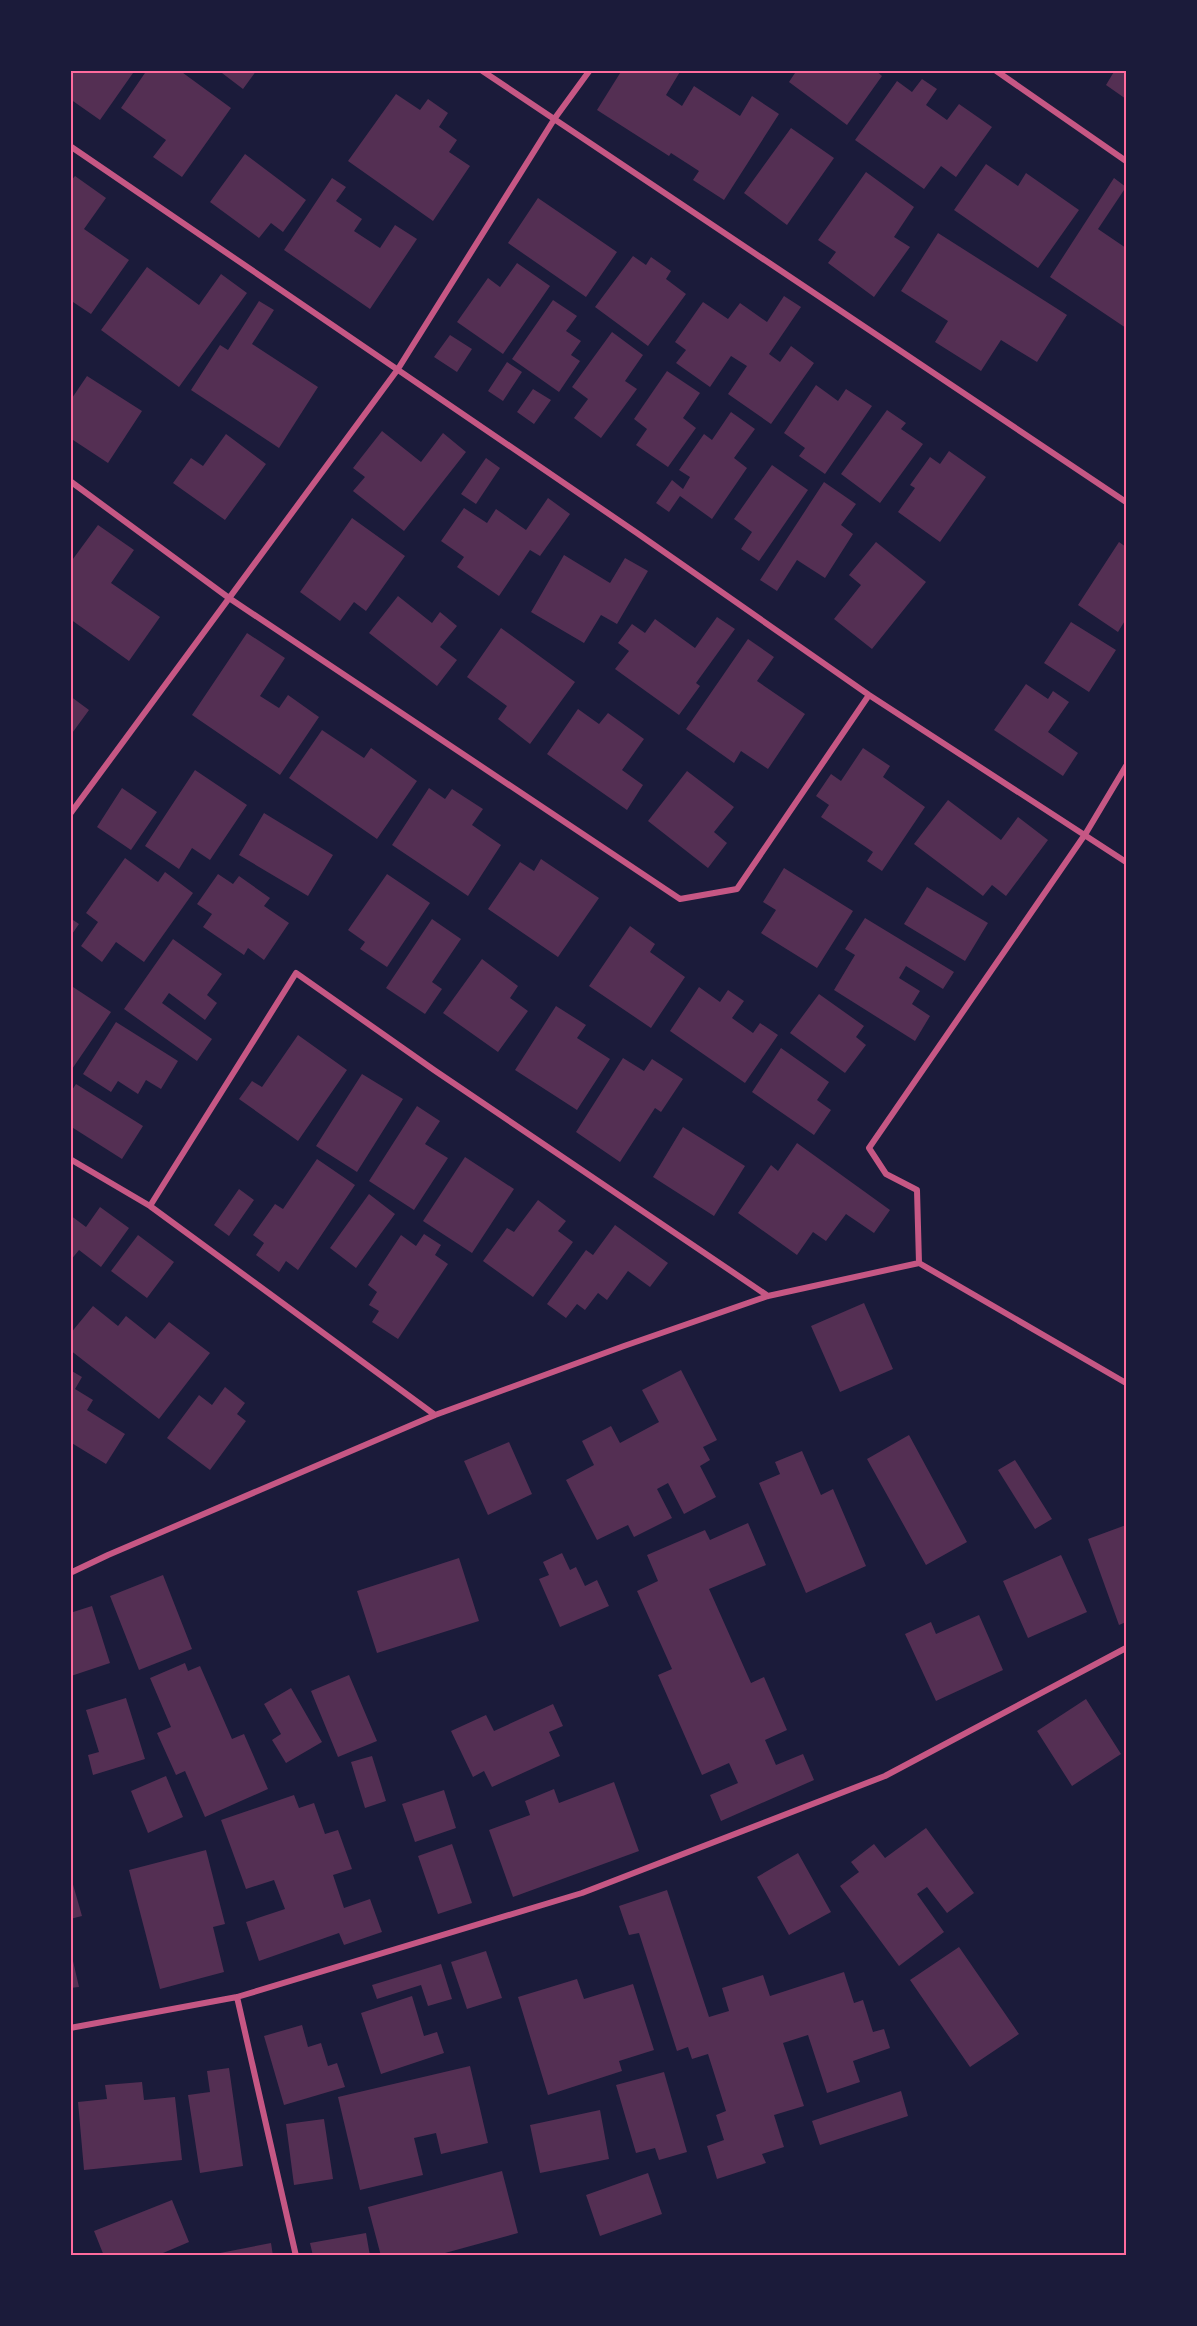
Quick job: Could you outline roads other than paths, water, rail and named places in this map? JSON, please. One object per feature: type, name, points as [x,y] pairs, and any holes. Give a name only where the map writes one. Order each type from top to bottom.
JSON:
[{"type":"street","points":[[481,70],[1126,502]]},
{"type":"street","points":[[70,814],[398,369],[555,118],[590,70]]},
{"type":"street","points":[[994,70],[1126,161]]},
{"type":"street","points":[[70,146],[637,532],[869,695],[1086,833],[1126,862]]},
{"type":"street","points":[[70,481],[229,598],[680,899],[737,889],[869,695]]},
{"type":"street","points":[[919,1263],[917,1190],[886,1174],[869,1148],[1086,833],[1126,766]]},
{"type":"street","points":[[150,1206],[296,973],[434,1070],[768,1296]]},
{"type":"street","points":[[70,1159],[150,1206],[435,1415]]},
{"type":"street","points":[[70,1573],[435,1415],[768,1296],[919,1263],[1126,1383]]},
{"type":"street","points":[[70,2028],[237,1997],[582,1893],[885,1776],[1126,1648]]},
{"type":"street","points":[[237,1997],[296,2256]]}]
